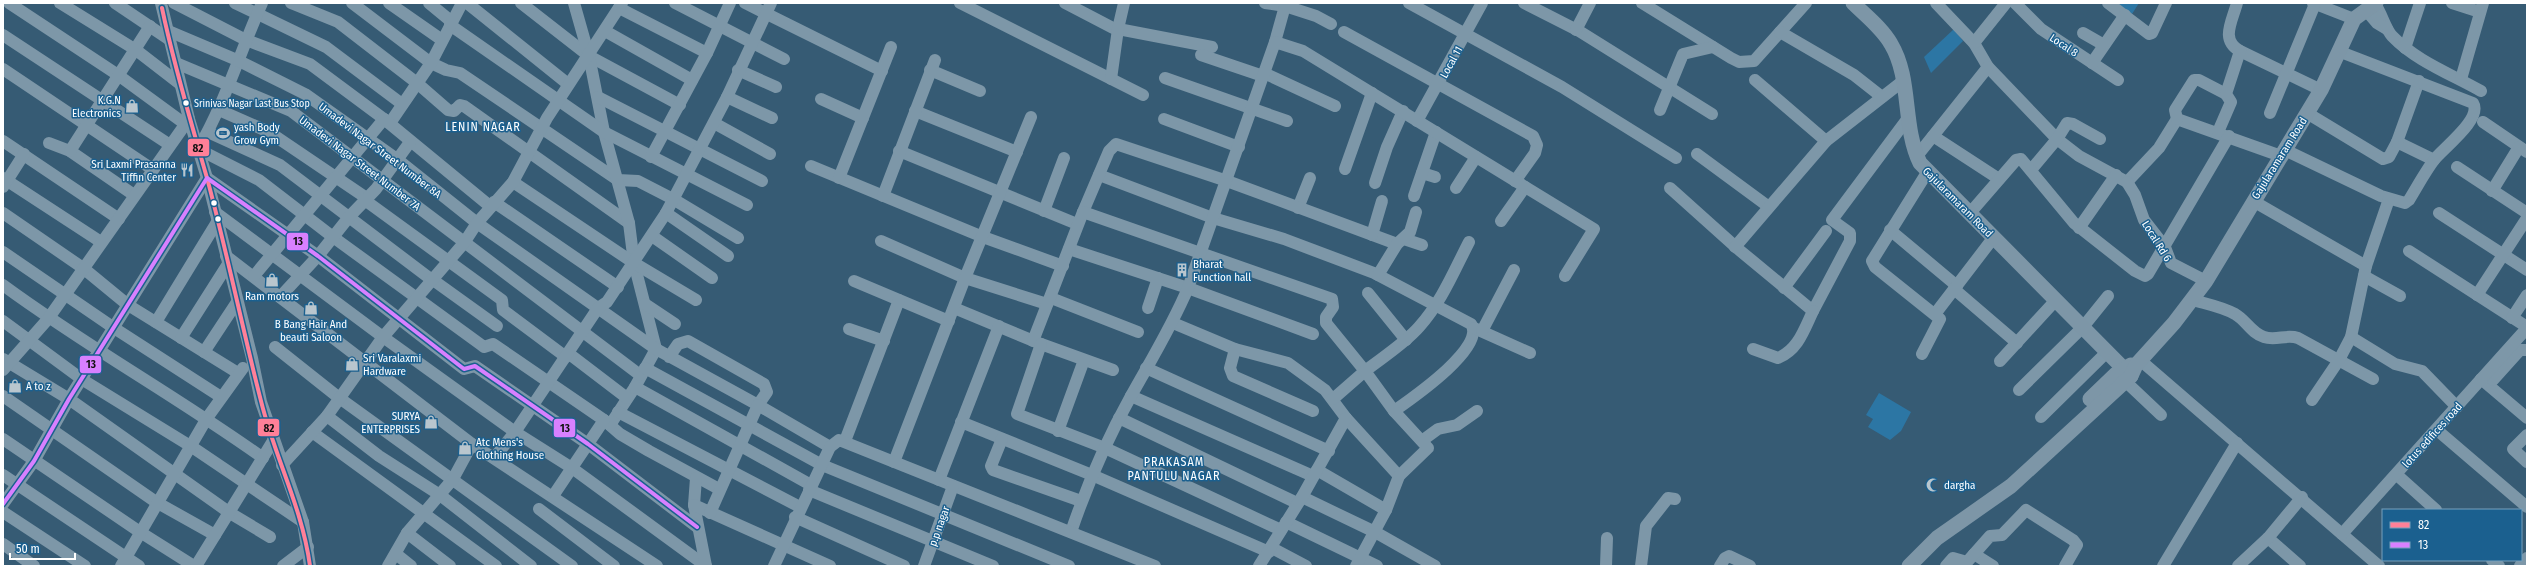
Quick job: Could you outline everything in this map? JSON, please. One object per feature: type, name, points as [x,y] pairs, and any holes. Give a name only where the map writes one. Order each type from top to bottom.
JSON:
[{"type":"main road","name":"Gajularamaram Road","points":[[1853,3],[1891,44],[1903,81],[1908,118],[1917,156],[1928,171],[2107,352],[2134,367]]},
{"type":"main road","name":"Gajularamaram Road","points":[[1908,565],[1932,535],[2006,481],[2134,367],[2193,300],[2206,282],[2253,201],[2321,90],[2338,50],[2354,20],[2372,6]]},
{"type":"street","points":[[10,3],[187,121]]},
{"type":"street","points":[[60,3],[136,50],[180,84]]},
{"type":"street","name":"Umadevi Nagar Street Number 8A","points":[[115,3],[150,26],[168,35],[237,60],[305,94],[366,140],[398,160],[478,223],[656,349],[830,447]]},
{"type":"street","points":[[161,3],[176,63],[187,121],[207,178],[252,358],[261,402],[273,441],[303,522],[310,566]]},
{"type":"street","points":[[174,3],[246,40],[310,64],[387,121],[410,142],[493,205],[618,287]]},
{"type":"street","points":[[235,3],[326,47],[402,104]]},
{"type":"street","points":[[198,149],[220,110],[237,60],[262,3]]},
{"type":"street","points":[[291,3],[338,22],[418,83],[448,110],[454,111],[460,106],[464,106],[629,224]]},
{"type":"street","points":[[352,3],[431,63],[446,70],[460,73],[618,180],[638,181],[673,199],[738,238]]},
{"type":"street","points":[[389,3],[442,40]]},
{"type":"street","points":[[429,3],[451,24],[558,101],[604,132],[747,205]]},
{"type":"street","points":[[254,276],[272,252],[354,158],[366,140],[387,121],[418,83],[431,63],[462,3]]},
{"type":"street","points":[[468,3],[568,84]]},
{"type":"street","points":[[522,3],[589,56],[680,105]]},
{"type":"street","points":[[675,3],[753,45],[784,59]]},
{"type":"street","points":[[651,157],[707,53],[730,3]]},
{"type":"street","points":[[745,3],[768,8],[882,71]]},
{"type":"street","points":[[960,3],[1143,95]]},
{"type":"street","points":[[1065,3],[1118,29],[1212,46]]},
{"type":"street","points":[[1111,79],[1118,29],[1124,3]]},
{"type":"street","points":[[1264,3],[1285,6],[1316,16],[1330,24]]},
{"type":"street","points":[[1409,3],[1562,87],[1676,158]]},
{"type":"street","name":"Local 11","points":[[1418,121],[1467,34],[1482,3]]},
{"type":"street","points":[[1524,3],[1576,30],[1712,114]]},
{"type":"street","points":[[1576,30],[1590,3]]},
{"type":"street","points":[[1642,3],[1739,62],[1754,61],[1806,3]]},
{"type":"street","points":[[1936,3],[1974,43],[1988,67],[2057,139],[2079,156],[2116,174],[2127,182],[2159,148],[2177,119],[2175,110],[2194,80],[2199,80],[2226,94],[2231,102],[2224,134],[2165,248],[2148,274],[2142,276],[2079,228],[2031,170],[2019,158],[1970,213]]},
{"type":"street","points":[[1974,43],[2006,3]]},
{"type":"street","points":[[2108,3],[2149,34],[2152,33],[2166,3]]},
{"type":"street","points":[[2237,3],[2228,38],[2232,46],[2321,90]]},
{"type":"street","points":[[2405,48],[2420,3]]},
{"type":"street","points":[[2452,3],[2482,8],[2461,79]]},
{"type":"street","name":"Local 8","points":[[2019,4],[2041,29],[2118,80]]},
{"type":"street","points":[[2270,112],[2287,74],[2314,4],[2340,8],[2354,20]]},
{"type":"street","points":[[553,496],[588,444],[618,412],[635,387],[656,349],[634,263],[629,224],[604,132],[589,56],[573,5]]},
{"type":"street","points":[[282,465],[327,416],[338,397],[382,336],[464,243],[478,223],[513,182],[528,151],[568,84],[589,56],[621,6],[707,53]]},
{"type":"street","points":[[1071,532],[1081,501],[1119,418],[1173,322],[1188,288],[1275,42],[1285,6]]},
{"type":"street","points":[[2372,6],[2384,17],[2387,29],[2405,48],[2481,91]]},
{"type":"street","points":[[494,458],[515,432],[531,406],[567,355],[580,332],[598,308],[607,302],[652,236],[666,213],[685,174],[728,97],[738,70],[753,45],[768,8]]},
{"type":"street","points":[[2092,63],[2125,15]]},
{"type":"street","points":[[70,151],[150,26]]},
{"type":"street","points":[[605,31],[692,80]]},
{"type":"street","points":[[1344,32],[1533,136],[1537,144],[1535,153],[1501,221]]},
{"type":"street","points":[[1780,32],[1854,75],[1882,97]]},
{"type":"street","points":[[2083,33],[2104,45]]},
{"type":"street","points":[[3,35],[170,144]]},
{"type":"street","points":[[1275,42],[1302,51],[1594,228],[1565,276]]},
{"type":"street","points":[[839,178],[891,47]]},
{"type":"street","points":[[1660,110],[1683,54],[1713,47]]},
{"type":"street","points":[[2177,119],[2283,153],[2389,199],[2407,202],[2434,160],[2456,139],[2469,122],[2473,116],[2475,106],[2338,50]]},
{"type":"street","points":[[2226,94],[2240,51]]},
{"type":"street","points":[[1201,55],[1263,75],[1335,106]]},
{"type":"street","name":"Umadevi Nagar Street Number 7A","points":[[176,63],[291,111],[464,243],[525,287],[580,332],[642,372],[749,425],[822,465],[942,516],[1069,566]]},
{"type":"street","points":[[883,196],[932,65],[980,91]]},
{"type":"street","points":[[1917,156],[1988,67]]},
{"type":"street","points":[[3,69],[152,169]]},
{"type":"street","points":[[738,70],[776,87]]},
{"type":"street","points":[[1165,78],[1286,121]]},
{"type":"street","points":[[1755,80],[1826,141]]},
{"type":"street","points":[[1735,247],[1826,141],[1903,81]]},
{"type":"street","points":[[2307,113],[2383,159],[2389,157],[2397,142],[2419,82]]},
{"type":"street","points":[[1345,169],[1372,93]]},
{"type":"street","points":[[598,97],[762,181]]},
{"type":"street","points":[[728,97],[772,118]]},
{"type":"street","points":[[821,100],[863,118]]},
{"type":"street","points":[[220,110],[269,132],[337,177],[502,300],[503,310],[627,398]]},
{"type":"street","points":[[915,111],[1017,152]]},
{"type":"street","points":[[1376,183],[1386,147],[1403,111]]},
{"type":"street","points":[[894,462],[965,278],[1031,117]]},
{"type":"street","points":[[1753,349],[1778,358],[1796,346],[1850,241],[1850,233],[1832,220],[1908,118]]},
{"type":"street","points":[[1164,119],[1239,144]]},
{"type":"street","points":[[187,121],[48,318],[5,364],[69,399],[230,513],[270,537]]},
{"type":"street","points":[[714,122],[770,154]]},
{"type":"street","points":[[2031,170],[2057,139],[2065,126],[2070,122],[2100,139]]},
{"type":"street","points":[[2483,122],[2523,150],[2492,191]]},
{"type":"street","points":[[208,132],[280,165],[432,280],[497,326]]},
{"type":"street","points":[[1414,196],[1436,132]]},
{"type":"street","points":[[1933,136],[1999,179]]},
{"type":"street","points":[[3,141],[119,219]]},
{"type":"street","points":[[280,297],[302,275],[349,217],[367,200],[410,142]]},
{"type":"street","points":[[2397,142],[2434,160]]},
{"type":"street","points":[[49,143],[70,151],[134,195]]},
{"type":"street","points":[[1377,566],[1359,562],[1284,526],[1105,448],[1017,414],[1049,301],[1078,224],[1109,150],[1116,144],[1226,181],[1372,235],[1422,245]]},
{"type":"street","points":[[198,149],[259,180],[304,216],[480,344],[484,346],[493,344],[607,422],[620,434],[696,478],[719,489]]},
{"type":"street","points":[[899,151],[1078,224]]},
{"type":"street","points":[[24,154],[5,182],[101,242]]},
{"type":"street","points":[[1696,154],[1769,207]]},
{"type":"street","points":[[1456,188],[1476,157]]},
{"type":"street","points":[[1044,211],[1064,158]]},
{"type":"street","points":[[811,166],[983,237],[1063,266]]},
{"type":"street","points":[[2457,167],[2492,191],[2527,212]]},
{"type":"street","points":[[1922,354],[1940,322],[1935,314],[1873,264],[1873,257],[1928,171]]},
{"type":"street","points":[[1422,173],[1435,177]]},
{"type":"street","points":[[2079,228],[2116,174]]},
{"type":"street","points":[[1099,175],[1213,218],[1284,239],[1378,275],[1437,304],[1477,329],[1530,353]]},
{"type":"street","points":[[207,178],[318,256],[464,370],[475,366],[588,444],[697,527]]},
{"type":"street","points":[[3,504],[34,461],[69,399],[83,380],[100,350],[207,178]]},
{"type":"street","points":[[1298,208],[1310,178]]},
{"type":"street","points":[[513,182],[634,263],[696,300]]},
{"type":"street","name":"Local Rd 6","points":[[2127,182],[2135,194],[2148,227],[2165,248],[2175,267],[2206,282]]},
{"type":"street","points":[[1670,188],[1735,247],[1813,311]]},
{"type":"street","points":[[2312,400],[2339,360],[2351,337],[2365,271],[2389,199]]},
{"type":"street","points":[[1372,235],[1382,201]]},
{"type":"street","points":[[2253,201],[2365,271],[2400,296]]},
{"type":"street","points":[[1083,212],[1332,299],[1333,307],[1326,317],[1326,323],[1365,371],[1394,411],[1423,440],[1428,448],[1399,476],[1386,510],[1359,562]]},
{"type":"street","points":[[1378,275],[1401,242],[1410,232],[1416,212]]},
{"type":"street","points":[[3,213],[83,268],[128,305],[238,373]]},
{"type":"street","points":[[666,213],[728,256]]},
{"type":"street","points":[[2439,213],[2527,270]]},
{"type":"street","points":[[216,217],[272,252],[382,336],[515,432],[572,468],[706,566]]},
{"type":"street","points":[[156,322],[216,217]]},
{"type":"street","points":[[2477,295],[2527,218]]},
{"type":"street","points":[[1890,230],[2016,343]]},
{"type":"street","points":[[1784,288],[1826,231]]},
{"type":"street","points":[[652,236],[712,278]]},
{"type":"street","points":[[1935,314],[1994,237]]},
{"type":"street","points":[[881,241],[965,278],[1049,301],[1138,332]]},
{"type":"street","points":[[1333,399],[1365,371],[1406,340],[1437,304],[1469,242]]},
{"type":"street","points":[[1069,249],[1188,288],[1313,334]]},
{"type":"street","points":[[3,252],[114,328],[221,397]]},
{"type":"street","points":[[2409,252],[2512,318],[2525,333]]},
{"type":"street","points":[[227,260],[254,276],[472,444],[553,496],[649,563]]},
{"type":"street","points":[[181,338],[227,260]]},
{"type":"street","points":[[1394,411],[1455,364],[1514,270]]},
{"type":"street","points":[[1148,308],[1158,278]]},
{"type":"street","points":[[854,281],[949,321]]},
{"type":"street","points":[[3,285],[48,318],[207,418],[263,458]]},
{"type":"street","points":[[1368,293],[1406,340]]},
{"type":"street","points":[[2512,318],[2527,295]]},
{"type":"street","points":[[2019,390],[2083,327],[2108,296]]},
{"type":"street","points":[[845,441],[884,341],[898,300]]},
{"type":"street","points":[[2000,361],[2056,300]]},
{"type":"street","points":[[2193,300],[2235,314],[2256,334],[2264,337],[2276,338],[2292,336],[2373,379]]},
{"type":"street","points":[[204,352],[237,302]]},
{"type":"street","points":[[645,304],[675,324]]},
{"type":"street","points":[[954,308],[1037,342],[1113,370]]},
{"type":"street","points":[[3,321],[83,380],[192,447],[303,522]]},
{"type":"street","points":[[1173,322],[1235,349],[1288,362],[1325,390],[1346,418],[1399,476]]},
{"type":"street","points":[[939,480],[999,326]]},
{"type":"street","points":[[849,329],[884,341]]},
{"type":"street","name":"lotus edifices road","points":[[2342,534],[2457,407],[2491,374],[2525,333]]},
{"type":"street","points":[[2351,337],[2395,364],[2426,374],[2457,407]]},
{"type":"street","points":[[670,357],[678,344],[688,341],[764,384],[767,392],[758,406],[740,444],[730,469],[719,489],[710,513]]},
{"type":"street","points":[[275,347],[338,397],[572,566]]},
{"type":"street","points":[[1235,349],[1230,368],[1233,376],[1313,411]]},
{"type":"street","points":[[2491,374],[2520,350],[2527,350]]},
{"type":"street","points":[[2041,417],[2107,352]]},
{"type":"street","points":[[123,562],[156,502],[174,472],[192,447],[207,418],[238,373],[252,358]]},
{"type":"street","points":[[1058,431],[1084,360]]},
{"type":"street","points":[[2134,367],[2161,415]]},
{"type":"street","points":[[2134,367],[2237,443],[2302,497],[2379,566]]},
{"type":"street","points":[[1146,368],[1329,451]]},
{"type":"street","points":[[2491,374],[2527,408]]},
{"type":"street","points":[[2491,374],[2527,418]]},
{"type":"street","points":[[635,387],[740,444],[810,488],[932,542],[993,566]]},
{"type":"street","points":[[3,396],[156,502],[215,535]]},
{"type":"street","points":[[1131,396],[1315,473],[1386,510]]},
{"type":"street","points":[[1423,440],[1438,429],[1457,425],[1477,411]]},
{"type":"street","points":[[618,412],[730,469],[798,512],[904,566]]},
{"type":"street","points":[[327,416],[379,456],[440,495],[531,566]]},
{"type":"street","points":[[1119,418],[1300,500],[1375,532],[1436,566]]},
{"type":"street","points":[[1259,566],[1271,550],[1329,451],[1346,418]]},
{"type":"street","points":[[961,422],[1092,475],[1306,566]]},
{"type":"street","points":[[2437,430],[2527,506]]},
{"type":"street","points":[[312,432],[496,566]]},
{"type":"street","points":[[2527,436],[2513,449],[2527,462]]},
{"type":"street","points":[[3,439],[140,532],[195,566],[230,513],[273,441]]},
{"type":"street","points":[[1002,439],[992,466],[993,470],[1081,501]]},
{"type":"street","points":[[774,566],[782,545],[830,447],[835,441],[845,441],[953,486],[1155,566]]},
{"type":"street","points":[[2164,566],[2237,443]]},
{"type":"street","points":[[388,566],[407,533],[453,479],[472,444]]},
{"type":"street","points":[[3,475],[123,562],[139,566]]},
{"type":"street","points":[[2397,475],[2435,509]]},
{"type":"street","points":[[696,478],[694,505],[697,527],[706,566]]},
{"type":"street","name":"p.p nagar","points":[[924,566],[953,486]]},
{"type":"street","points":[[2238,566],[2268,538],[2302,497]]},
{"type":"street","points":[[1641,566],[1646,526],[1668,498],[1675,499]]},
{"type":"street","points":[[694,505],[830,566]]},
{"type":"street","points":[[539,509],[614,566]]},
{"type":"street","points":[[1946,566],[1953,558],[1967,562],[1990,536],[2002,535],[2026,510],[2073,540],[2077,545],[2065,566]]},
{"type":"street","points":[[3,512],[85,566]]},
{"type":"street","points":[[407,533],[450,566]]},
{"type":"street","points":[[1606,566],[1607,538]]},
{"type":"street","points":[[2268,538],[2300,566]]},
{"type":"street","points":[[3,544],[34,566]]},
{"type":"street","points":[[283,566],[308,547]]},
{"type":"street","points":[[396,554],[411,566]]},
{"type":"street","points":[[1974,554],[1993,566]]},
{"type":"street","points":[[1720,566],[1725,558],[1729,556],[1750,566]]},
{"type":"street","points":[[2520,566],[2527,558]]},
{"type":"shaded area","points":[[2115,3],[2139,3],[2132,14]]},
{"type":"shaded area","points":[[1954,29],[1963,41],[1931,73],[1924,57]]},
{"type":"shaded area","points":[[1879,393],[1911,412],[1901,431],[1890,440],[1868,427],[1873,419],[1866,415]]},
{"type":"transit line","name":"82","points":[[162,8],[177,73],[207,178],[261,401],[273,443],[301,523],[310,566]]},
{"type":"transit line","name":"13","points":[[3,504],[34,461],[69,399],[207,178],[318,256],[464,369],[475,366],[588,444],[697,527]]},
{"type":"place","name":"Srinivas Nagar Last Bus Stop","points":[[186,103]]},
{"type":"place","name":"K.G.N Electronics","points":[[132,106]]},
{"type":"place","name":"yash Body Grow Gym","points":[[223,133]]},
{"type":"place","name":"Sri Laxmi Prasanna Tiffin Center","points":[[187,170]]},
{"type":"place","name":"Bharat Function hall","points":[[1182,270]]},
{"type":"place","name":"Ram motors","points":[[272,280]]},
{"type":"place","name":"B Bang Hair And beauti Saloon","points":[[311,308]]},
{"type":"place","name":"Sri Varalaxmi Hardware","points":[[352,364]]},
{"type":"place","name":"A to z","points":[[15,386]]},
{"type":"place","name":"SURYA ENTERPRISES","points":[[431,422]]},
{"type":"place","name":"Atc Mens's Clothing House","points":[[465,448]]},
{"type":"place","name":"dargha","points":[[1933,485]]},
{"type":"district","name":"LENIN NAGAR","points":[[483,127]]},
{"type":"district","name":"PRAKASAM PANTULU NAGAR","points":[[1174,469]]}]
